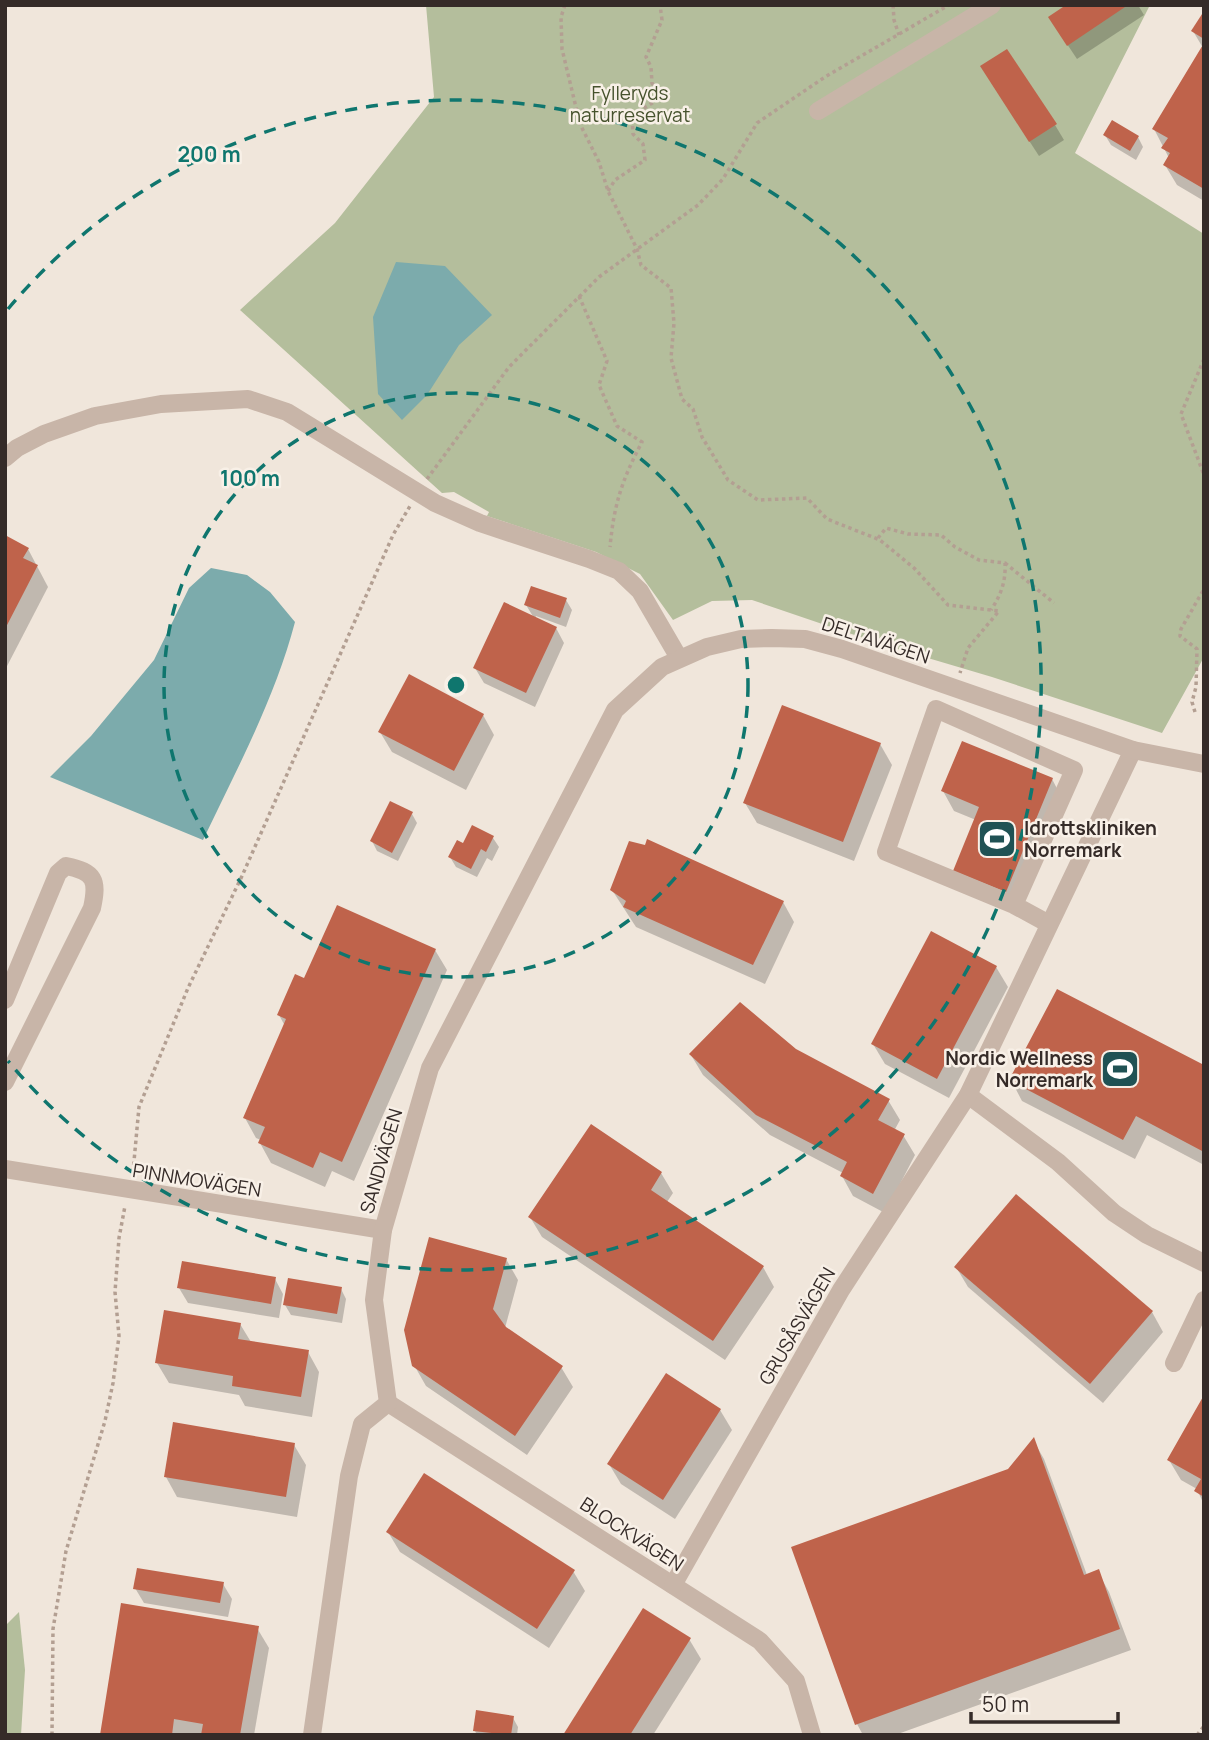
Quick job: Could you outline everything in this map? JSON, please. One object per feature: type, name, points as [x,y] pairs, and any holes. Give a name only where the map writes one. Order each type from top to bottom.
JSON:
[{"type":"street","points":[[818,111],[992,5]]},
{"type":"street","points":[[5,458],[17,448],[44,434],[95,416],[161,404],[248,398],[287,412],[417,494],[480,523],[619,571],[640,591],[679,658]]},
{"type":"street","name":"DELTAVÄGEN","points":[[679,658],[707,647],[741,639],[805,639],[842,649],[1133,750],[1204,764]]},
{"type":"street","name":"SANDVÄGEN","points":[[388,1404],[374,1300],[383,1230],[430,1069],[615,710],[662,667],[679,658]]},
{"type":"street","points":[[1014,905],[1074,770],[936,709],[886,852],[1014,905],[1049,924]]},
{"type":"street","name":"GRUSÅSVÄGEN","points":[[673,1586],[841,1290],[968,1095],[1133,750]]},
{"type":"street","points":[[5,1000],[58,873],[66,866],[82,869],[91,876],[96,886],[92,908],[5,1082]]},
{"type":"street","points":[[968,1095],[1058,1162],[1114,1213],[1147,1235],[1204,1263]]},
{"type":"street","name":"PINNMOVÄGEN","points":[[5,1168],[383,1230]]},
{"type":"street","points":[[1174,1363],[1204,1300]]},
{"type":"street","points":[[312,1735],[349,1476],[362,1424],[388,1404]]},
{"type":"street","name":"BLOCKVÄGEN","points":[[388,1404],[760,1641],[796,1681],[812,1735]]},
{"type":"path","points":[[565,5],[561,17],[562,49],[580,124],[600,162],[608,191],[637,249],[642,265],[671,288],[674,323],[671,358],[682,399],[693,409],[702,437],[728,480],[758,500],[807,498],[827,519],[877,539],[914,568],[948,605],[999,611],[968,648],[955,688]]},
{"type":"path","points":[[608,191],[615,180],[645,160],[643,144],[633,134],[632,115],[661,98],[652,83],[651,67],[646,57],[662,20],[660,5]]},
{"type":"path","points":[[893,5],[899,34]]},
{"type":"path","points":[[52,1735],[53,1629],[66,1551],[105,1421],[113,1382],[119,1336],[115,1292],[119,1238],[134,1168],[139,1107],[188,988],[242,876],[393,535],[417,494],[509,367],[599,277],[698,205],[723,179],[757,123],[825,78],[949,5]]},
{"type":"path","points":[[579,296],[607,361],[599,385],[617,426],[642,442],[622,479],[612,522],[608,567]]},
{"type":"path","points":[[1204,359],[1181,414],[1204,475]]},
{"type":"path","points":[[877,539],[886,528],[908,534],[941,535],[979,560],[1005,563],[1054,603]]},
{"type":"path","points":[[991,610],[1000,597],[1006,576],[1005,563]]},
{"type":"path","points":[[1195,712],[1192,702],[1196,687],[1197,649],[1180,636],[1181,629],[1204,589]]},
{"type":"path","points":[[1197,1735],[1204,1726]]},
{"type":"green space","name":"Fylleryds naturreservat","points":[[426,5],[1150,5],[1075,153],[1204,234],[1204,657],[1162,733],[752,600],[712,601],[673,620],[640,574],[596,552],[487,516],[489,512],[454,492],[442,493],[240,310],[335,223],[434,97]]},
{"type":"green space","points":[[19,1612],[25,1670],[21,1735],[5,1735],[5,1626]]},
{"type":"water","points":[[396,262],[445,266],[492,315],[459,345],[427,395],[402,420],[378,394],[373,317]]},
{"type":"water","points":[[211,568],[247,575],[270,592],[295,622],[266,706],[203,840],[50,777],[91,736],[154,660],[189,588]]},
{"type":"building","points":[[1066,5],[1128,5],[1067,46],[1048,17]]},
{"type":"building","points":[[1204,11],[1204,39],[1191,31]]},
{"type":"building","points":[[1204,43],[1204,189],[1163,165],[1170,153],[1161,148],[1168,138],[1152,129]]},
{"type":"building","points":[[1007,49],[1057,124],[1029,142],[980,66]]},
{"type":"building","points":[[1112,120],[1139,136],[1130,151],[1103,135]]},
{"type":"building","points":[[5,535],[29,548],[23,558],[38,565],[5,629]]},
{"type":"building","points":[[531,586],[567,598],[560,618],[524,605]]},
{"type":"building","points":[[504,602],[557,627],[526,693],[473,668]]},
{"type":"building","points":[[409,674],[484,714],[454,771],[378,732]]},
{"type":"building","points":[[782,705],[881,743],[843,842],[743,803]]},
{"type":"building","name":"Idrottskliniken Norremark","points":[[962,741],[1053,778],[1006,892],[953,871],[979,807],[941,791]]},
{"type":"building","points":[[390,801],[413,812],[392,853],[370,841]]},
{"type":"building","points":[[472,825],[494,836],[486,852],[481,849],[471,869],[448,857],[457,840],[463,843]]},
{"type":"building","points":[[647,839],[784,901],[753,965],[623,907],[626,901],[610,890],[629,841],[645,845]]},
{"type":"building","points":[[337,905],[436,949],[342,1162],[320,1152],[313,1168],[258,1143],[265,1127],[243,1118],[286,1019],[277,1015],[295,974],[304,978]]},
{"type":"building","points":[[931,931],[997,966],[937,1079],[871,1044]]},
{"type":"building","points":[[1057,989],[1204,1065],[1204,1152],[1136,1116],[1123,1140],[1009,1080]]},
{"type":"building","points":[[740,1002],[796,1049],[890,1099],[878,1120],[905,1134],[873,1194],[840,1176],[847,1162],[756,1115],[689,1054]]},
{"type":"building","points":[[591,1124],[662,1172],[651,1190],[764,1266],[713,1341],[528,1217]]},
{"type":"building","points":[[1016,1194],[1153,1311],[1090,1384],[954,1267]]},
{"type":"building","points":[[429,1237],[507,1258],[493,1309],[506,1327],[563,1366],[515,1436],[412,1366],[404,1330]]},
{"type":"building","points":[[182,1261],[276,1277],[271,1304],[177,1288]]},
{"type":"building","points":[[288,1278],[342,1287],[337,1314],[283,1305]]},
{"type":"building","points":[[164,1310],[241,1323],[238,1339],[309,1350],[301,1397],[232,1386],[233,1376],[155,1363]]},
{"type":"building","points":[[666,1373],[721,1409],[663,1500],[607,1464]]},
{"type":"building","points":[[1204,1395],[1204,1497],[1194,1491],[1201,1479],[1167,1460]]},
{"type":"building","points":[[173,1422],[295,1443],[286,1497],[164,1477]]},
{"type":"building","points":[[1034,1437],[1084,1575],[1099,1569],[1120,1629],[855,1725],[791,1547],[1008,1469]]},
{"type":"building","points":[[424,1473],[575,1570],[537,1629],[386,1532]]},
{"type":"building","points":[[137,1568],[224,1582],[220,1603],[133,1589]]},
{"type":"building","points":[[121,1603],[259,1626],[240,1735],[201,1735],[203,1724],[174,1719],[172,1735],[100,1735]]},
{"type":"building","points":[[643,1608],[691,1638],[630,1735],[563,1735]]},
{"type":"building","points":[[476,1710],[514,1716],[511,1735],[473,1731]]},
{"type":"place","name":"Idrottskliniken Norremark","points":[[997,839]]},
{"type":"place","name":"Nordic Wellness Norremark","points":[[1120,1069]]}]
